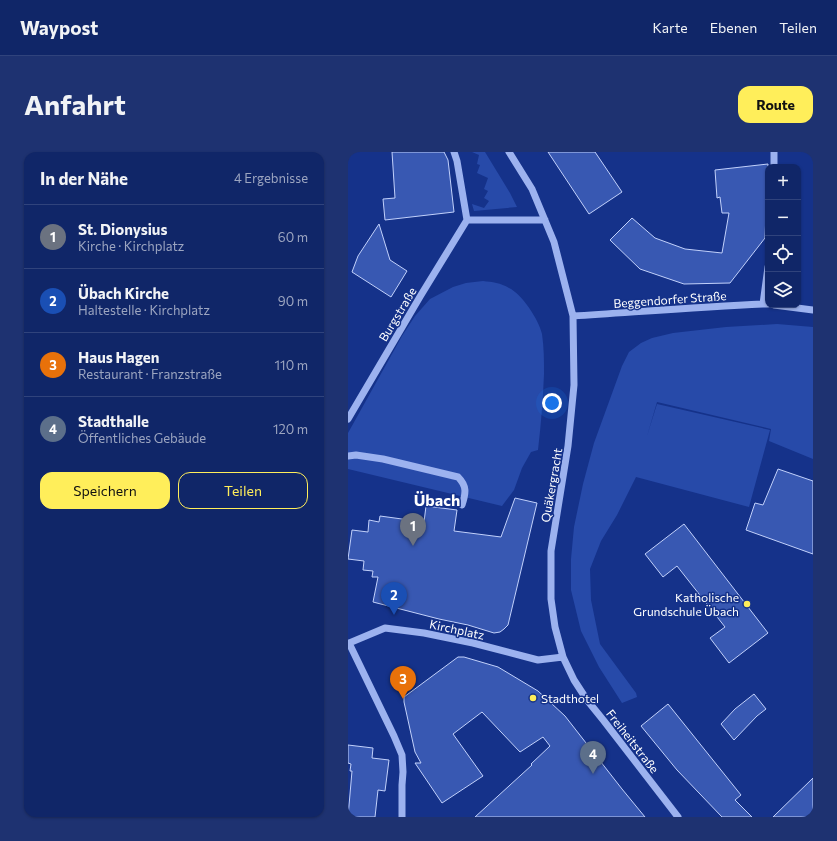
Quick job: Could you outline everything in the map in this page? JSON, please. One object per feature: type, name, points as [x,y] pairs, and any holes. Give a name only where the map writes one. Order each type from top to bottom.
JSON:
[{"type":"street","points":[[454,152],[457,161],[467,220],[545,220]]},
{"type":"street","points":[[509,152],[532,189],[554,242],[573,316]]},
{"type":"street","points":[[774,152],[774,164]]},
{"type":"street","name":"Burgstraße","points":[[348,419],[467,220]]},
{"type":"street","name":"Beggendorfer Straße","points":[[573,316],[765,304]]},
{"type":"street","points":[[797,308],[813,310]]},
{"type":"street","name":"Quäkergracht","points":[[563,657],[555,627],[551,599],[550,551],[568,446],[574,385],[573,316]]},
{"type":"street","points":[[348,456],[356,455],[383,459],[458,477],[464,483],[465,488],[465,497],[462,505]]},
{"type":"street","name":"Kirchplatz","points":[[349,643],[385,628],[424,632],[538,660],[563,657]]},
{"type":"street","points":[[349,643],[394,736],[402,756],[402,817]]},
{"type":"street","name":"Freiheitstraße","points":[[563,657],[574,680],[587,700],[678,817]]},
{"type":"shaded area","points":[[472,152],[485,152],[517,207],[474,211],[472,204],[484,208],[489,201],[484,198],[488,191],[484,189],[488,178],[477,173],[480,165],[477,164],[479,155]]},
{"type":"shaded area","points":[[483,281],[503,285],[514,291],[534,315],[542,334],[544,349],[544,374],[538,450],[531,452],[522,468],[514,490],[502,506],[348,469],[348,433],[402,336],[415,316],[430,299],[453,287],[466,283]]},
{"type":"shaded area","points":[[777,324],[813,327],[813,459],[769,441],[771,429],[657,402],[647,436],[657,404],[770,430],[749,507],[636,477],[617,515],[601,541],[590,569],[591,600],[600,644],[636,693],[637,697],[622,703],[599,667],[581,631],[571,590],[571,559],[574,527],[583,484],[594,443],[622,366],[629,352],[641,343],[652,338],[673,333],[726,327]]},
{"type":"building","points":[[392,152],[444,152],[448,160],[454,212],[385,220],[383,199],[395,198]]},
{"type":"building","points":[[548,152],[595,152],[622,192],[589,214]]},
{"type":"building","points":[[765,164],[765,238],[730,283],[684,284],[640,269],[610,240],[632,218],[655,238],[685,249],[722,253],[729,213],[722,213],[720,197],[717,198],[715,170]]},
{"type":"building","points":[[379,224],[390,260],[407,271],[391,297],[352,272],[358,256]]},
{"type":"building","points":[[778,469],[813,481],[813,554],[746,530],[755,503],[763,505]]},
{"type":"building","points":[[515,498],[537,503],[508,625],[500,632],[494,633],[468,625],[373,602],[378,577],[372,577],[373,571],[363,570],[364,561],[348,559],[352,530],[368,532],[369,520],[379,522],[380,516],[424,522],[426,506],[457,510],[454,531],[501,537]]},
{"type":"building","points":[[684,524],[768,633],[729,663],[710,638],[725,627],[677,566],[663,577],[645,554]]},
{"type":"building","points":[[458,657],[464,657],[498,667],[538,691],[565,716],[645,817],[475,817],[532,765],[531,764],[550,746],[543,737],[520,752],[482,712],[453,734],[483,776],[442,803],[415,763],[421,763],[415,752],[404,697]]},
{"type":"building","points":[[754,694],[766,709],[757,716],[734,740],[721,724],[735,709]]},
{"type":"building","points":[[668,704],[741,795],[735,800],[752,817],[722,817],[677,770],[641,726]]},
{"type":"building","points":[[348,745],[373,748],[372,758],[389,760],[385,791],[378,790],[375,817],[348,817],[352,771],[350,771],[351,764],[348,763]]},
{"type":"building","points":[[813,778],[813,817],[773,817]]},
{"type":"place","name":"St. Dionysius","points":[[413,546]]},
{"type":"place","name":"Katholische Grundschule Übach","points":[[747,604]]},
{"type":"place","name":"Übach Kirche","points":[[394,615]]},
{"type":"place","name":"Stadthotel","points":[[533,698]]},
{"type":"place","name":"Haus Hagen","points":[[403,699]]},
{"type":"place","name":"Stadthalle","points":[[593,774]]},
{"type":"district","name":"Übach","points":[[437,499]]}]
